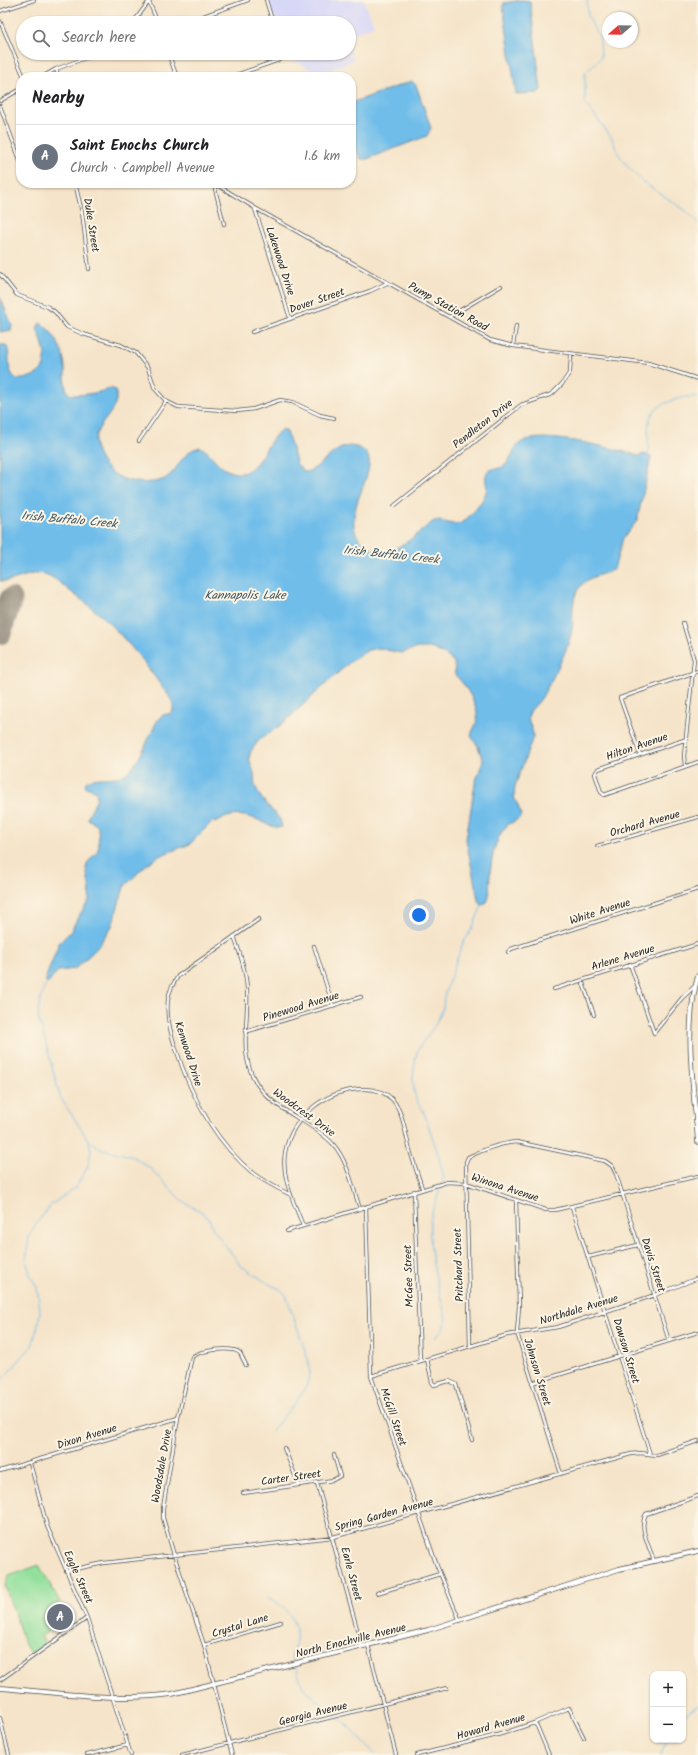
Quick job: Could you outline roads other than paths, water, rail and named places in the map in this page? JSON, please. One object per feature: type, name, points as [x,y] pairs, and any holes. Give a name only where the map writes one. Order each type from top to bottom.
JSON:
[{"type":"main road","points":[[698,976],[695,986],[690,1035],[696,1098],[698,1142]]},
{"type":"main road","name":"North Enochville Avenue","points":[[0,1688],[113,1696],[157,1696],[214,1684],[460,1621],[619,1569],[698,1551]]},
{"type":"street","points":[[0,11],[34,0]]},
{"type":"street","points":[[203,16],[248,0]]},
{"type":"street","points":[[266,0],[271,16]]},
{"type":"street","points":[[138,16],[149,1]]},
{"type":"street","points":[[149,1],[155,16]]},
{"type":"street","points":[[0,21],[16,58]]},
{"type":"street","points":[[17,60],[22,72]]},
{"type":"street","points":[[51,72],[80,60]]},
{"type":"street","points":[[170,60],[174,72]]},
{"type":"street","points":[[244,72],[279,60]]},
{"type":"street","points":[[0,101],[16,92]]},
{"type":"street","points":[[0,106],[16,149]]},
{"type":"street","name":"Duke Street","points":[[76,188],[82,212],[89,269]]},
{"type":"street","points":[[215,188],[224,224]]},
{"type":"street","name":"Pump Station Road","points":[[221,188],[490,340],[513,346],[571,355],[648,363],[698,379]]},
{"type":"street","name":"Lakewood Drive","points":[[255,208],[290,318]]},
{"type":"street","points":[[0,274],[17,295],[48,307],[67,327],[83,334],[121,345],[136,353],[148,368],[155,389],[166,401],[178,407],[237,412],[254,409],[280,400],[292,402],[320,416],[334,418]]},
{"type":"street","name":"Dover Street","points":[[252,332],[370,291],[387,282]]},
{"type":"street","points":[[449,317],[501,286]]},
{"type":"street","points":[[513,346],[516,326]]},
{"type":"street","name":"Pendleton Drive","points":[[394,506],[521,405],[552,394],[562,384],[570,372],[571,355]]},
{"type":"street","points":[[139,441],[166,401]]},
{"type":"street","points":[[683,623],[694,660],[694,673],[684,756],[685,766],[698,762]]},
{"type":"street","points":[[640,754],[620,698],[698,672]]},
{"type":"street","name":"Hilton Avenue","points":[[685,766],[604,795],[601,792],[595,774],[598,769],[686,739]]},
{"type":"street","name":"Orchard Avenue","points":[[597,846],[698,817]]},
{"type":"street","name":"White Avenue","points":[[508,952],[511,949],[698,889]]},
{"type":"street","name":"Kenwood Drive","points":[[259,920],[178,976],[170,990],[168,1001],[170,1033],[194,1099],[216,1131],[255,1174],[291,1195]]},
{"type":"street","name":"Woodcrest Drive","points":[[234,936],[245,974],[247,990],[245,1050],[248,1066],[264,1093],[277,1106],[322,1133],[334,1145],[342,1157],[360,1209]]},
{"type":"street","name":"Arlene Avenue","points":[[554,989],[698,944]]},
{"type":"street","points":[[314,946],[333,1006]]},
{"type":"street","points":[[630,964],[654,1033],[682,998],[695,986]]},
{"type":"street","points":[[582,980],[594,1015]]},
{"type":"street","name":"Pinewood Avenue","points":[[245,1032],[361,997]]},
{"type":"street","points":[[303,1226],[286,1177],[285,1154],[291,1135],[300,1119],[332,1095],[359,1089],[383,1091],[398,1108],[422,1188]]},
{"type":"street","name":"Pritchard Street","points":[[470,1346],[466,1183],[466,1162],[468,1157],[511,1142],[517,1142],[605,1161],[612,1166],[622,1194]]},
{"type":"street","name":"Winona Avenue","points":[[287,1231],[422,1188],[447,1182],[466,1183],[546,1210],[572,1207],[698,1176]]},
{"type":"street","name":"McGee Street","points":[[414,1191],[420,1360]]},
{"type":"street","name":"Davis Street","points":[[622,1194],[669,1341]]},
{"type":"street","name":"Johnson Street","points":[[516,1200],[519,1306],[517,1333],[560,1474]]},
{"type":"street","name":"McGill Street","points":[[366,1207],[371,1376],[418,1514],[440,1574],[460,1621]]},
{"type":"street","name":"Dawson Street","points":[[572,1207],[650,1454]]},
{"type":"street","points":[[588,1257],[638,1245]]},
{"type":"street","name":"Northdale Avenue","points":[[371,1376],[420,1360],[517,1333],[548,1330],[654,1295],[698,1278]]},
{"type":"street","points":[[532,1383],[698,1332]]},
{"type":"street","name":"Woodsdale Drive","points":[[232,1755],[204,1645],[163,1518],[163,1508],[178,1418],[190,1362],[195,1354],[204,1351],[233,1350],[240,1353],[246,1364]]},
{"type":"street","points":[[427,1359],[434,1385],[449,1382],[456,1384],[472,1440]]},
{"type":"street","name":"Dixon Avenue","points":[[0,1472],[178,1418]]},
{"type":"street","name":"Spring Garden Avenue","points":[[66,1571],[104,1564],[174,1555],[333,1537],[631,1454],[657,1455],[698,1441]]},
{"type":"street","points":[[284,1448],[298,1485]]},
{"type":"street","name":"Carter Street","points":[[243,1493],[333,1480],[340,1476],[340,1471],[334,1455]]},
{"type":"street","name":"Eagle Street","points":[[30,1463],[47,1526],[87,1618],[132,1755]]},
{"type":"street","name":"Earle Street","points":[[317,1483],[362,1647]]},
{"type":"street","points":[[654,1561],[644,1529],[644,1518],[646,1514],[698,1496]]},
{"type":"street","points":[[377,1593],[440,1574]]},
{"type":"street","points":[[0,1680],[87,1618]]},
{"type":"street","name":"Crystal Lane","points":[[204,1645],[281,1622]]},
{"type":"street","points":[[368,1645],[396,1755]]},
{"type":"street","name":"Georgia Avenue","points":[[182,1755],[447,1688]]},
{"type":"street","points":[[534,1723],[569,1708],[584,1738]]},
{"type":"street","points":[[0,1718],[8,1755]]},
{"type":"street","name":"Howard Avenue","points":[[417,1755],[501,1734],[534,1723],[537,1726],[549,1755]]},
{"type":"street","points":[[87,1755],[128,1745]]},
{"type":"water","points":[[522,0],[530,1],[541,90],[538,93],[516,94],[503,6],[504,3]]},
{"type":"water","points":[[412,81],[416,85],[431,128],[427,136],[367,159],[361,159],[356,150],[356,101]]},
{"type":"water","points":[[0,297],[12,325],[11,330],[0,332]]},
{"type":"water","name":"Kannapolis Lake","points":[[40,323],[45,326],[54,336],[63,355],[66,388],[69,394],[90,394],[111,388],[115,390],[116,397],[113,409],[100,426],[95,443],[98,455],[104,465],[116,476],[141,482],[159,481],[165,479],[175,470],[187,453],[200,447],[225,469],[236,473],[244,472],[252,468],[275,435],[282,429],[287,432],[297,465],[305,472],[318,466],[335,451],[349,446],[356,447],[367,454],[369,464],[356,506],[354,521],[357,535],[368,547],[377,551],[394,549],[410,540],[434,521],[452,524],[462,522],[475,511],[485,496],[487,489],[486,475],[488,472],[507,464],[517,445],[529,439],[560,439],[597,445],[639,456],[644,454],[651,457],[637,521],[623,538],[614,569],[587,580],[577,592],[573,604],[571,634],[565,651],[542,697],[528,716],[533,737],[515,786],[514,797],[522,815],[505,827],[495,846],[489,897],[487,902],[482,905],[478,900],[466,839],[475,783],[483,761],[478,746],[471,736],[476,725],[477,715],[471,696],[455,675],[454,662],[444,654],[431,648],[418,648],[401,653],[378,648],[368,650],[350,662],[282,724],[259,740],[251,751],[249,758],[254,773],[255,786],[262,799],[280,819],[282,827],[271,826],[246,816],[236,815],[226,817],[214,823],[213,821],[190,844],[159,856],[146,865],[124,887],[112,926],[96,949],[75,969],[58,971],[49,982],[46,982],[46,977],[59,943],[71,931],[78,917],[89,901],[90,890],[86,868],[88,862],[97,852],[99,846],[98,826],[88,819],[90,811],[97,798],[95,790],[86,787],[85,783],[92,779],[123,775],[129,771],[139,758],[159,718],[163,715],[172,713],[173,705],[172,701],[141,659],[121,635],[99,614],[58,581],[47,575],[35,574],[12,580],[0,581],[0,345],[6,345],[8,349],[9,366],[15,378],[24,379],[38,373],[45,362],[44,349],[37,328]]},
{"type":"waterway","points":[[585,101],[585,73],[601,58],[600,39],[588,16],[587,0]]},
{"type":"waterway","points":[[585,103],[612,138],[617,152],[629,168],[643,182],[685,210],[698,223]]},
{"type":"waterway","name":"Irish Buffalo Creek","points":[[648,454],[649,422],[655,410],[661,405],[674,400],[688,397],[698,397]]},
{"type":"waterway","points":[[442,1182],[444,1177],[437,1151],[423,1110],[417,1102],[414,1091],[413,1077],[415,1061],[418,1049],[434,1027],[443,1009],[444,996],[462,945],[473,927],[482,905]]},
{"type":"waterway","points":[[0,1382],[32,1346],[39,1321],[40,1310],[37,1287],[31,1277],[26,1260],[29,1236],[35,1225],[51,1205],[76,1187],[88,1166],[91,1151],[89,1141],[60,1097],[40,1023],[38,1011],[47,981]]},
{"type":"waterway","points":[[90,1141],[102,1149],[134,1157],[151,1169],[182,1201],[202,1212],[210,1221],[213,1229],[241,1266],[269,1284],[280,1289],[286,1295],[308,1359],[310,1373],[307,1384],[301,1395],[271,1432]]},
{"type":"waterway","points":[[435,1338],[443,1329],[446,1319],[432,1260],[430,1235],[431,1218],[441,1185]]},
{"type":"waterway","points":[[267,1597],[279,1604],[293,1620],[296,1633],[296,1641],[292,1654],[293,1662]]},
{"type":"waterway","points":[[295,1665],[303,1688],[349,1727],[376,1755]]},
{"type":"waterway","points":[[686,1715],[698,1705]]},
{"type":"waterway","points":[[661,1755],[665,1743]]},
{"type":"place","name":"Saint Enochs Church","points":[[60,1617]]}]
